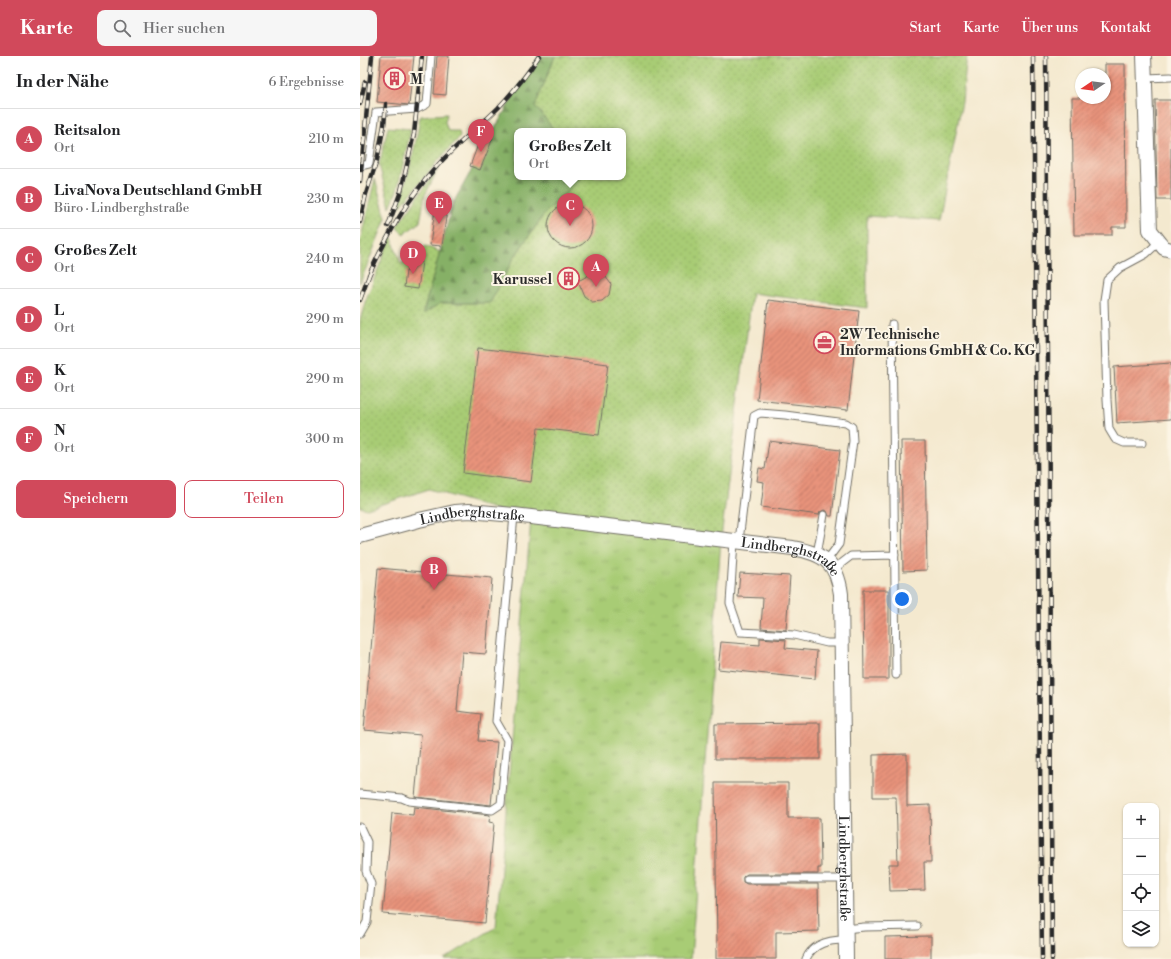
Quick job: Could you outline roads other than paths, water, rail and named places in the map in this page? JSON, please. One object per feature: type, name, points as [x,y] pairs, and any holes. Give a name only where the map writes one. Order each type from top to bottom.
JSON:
[{"type":"street","points":[[1144,56],[1146,78],[1150,230],[1164,248],[1171,250]]},
{"type":"street","name":"Lindberghstraße","points":[[360,536],[419,520],[455,512],[469,511],[793,548],[826,561],[839,581],[841,594],[846,959]]},
{"type":"lane","points":[[360,166],[369,164],[376,112],[417,109],[427,104],[431,56]]},
{"type":"lane","points":[[1146,78],[1171,77]]},
{"type":"lane","points":[[1142,443],[1124,443],[1116,439],[1109,429],[1104,300],[1107,280],[1120,268],[1146,254],[1160,241]]},
{"type":"lane","points":[[892,324],[896,675]]},
{"type":"lane","points":[[826,561],[839,544],[853,441],[852,428],[846,423],[760,413],[754,416],[730,603],[740,632],[794,635],[827,643],[842,644]]},
{"type":"lane","points":[[360,794],[492,810],[501,804],[507,740],[496,720],[514,515]]},
{"type":"lane","points":[[824,515],[826,561]]},
{"type":"lane","points":[[826,561],[851,556],[895,555]]},
{"type":"lane","points":[[360,827],[367,842],[366,871],[371,884],[367,922],[360,934]]},
{"type":"lane","points":[[747,879],[845,879]]},
{"type":"lane","points":[[806,959],[809,951],[819,945],[836,940],[864,927],[917,926]]},
{"type":"railway","points":[[360,181],[372,56]]},
{"type":"railway","points":[[388,226],[401,191],[414,134],[422,56]]},
{"type":"railway","points":[[369,275],[383,245],[399,217],[427,178],[445,157],[504,102],[525,77],[539,56]]},
{"type":"railway","points":[[1033,56],[1042,959]]},
{"type":"railway","points":[[1046,56],[1052,959]]},
{"type":"railway","points":[[360,104],[365,82]]},
{"type":"railway","points":[[360,222],[366,194],[377,160],[384,125],[386,104]]},
{"type":"railway","points":[[360,300],[371,270]]},
{"type":"place","name":"M","points":[[395,79]]},
{"type":"place","name":"N","points":[[481,152]]},
{"type":"place","name":"K","points":[[439,224]]},
{"type":"place","name":"Großes Zelt","points":[[570,226]]},
{"type":"place","name":"L","points":[[413,274]]},
{"type":"place","name":"Karussel","points":[[568,279]]},
{"type":"place","name":"Reitsalon","points":[[596,287]]},
{"type":"place","name":"2W Technische Informations GmbH & Co. KG","points":[[824,342]]},
{"type":"place","name":"LivaNova Deutschland GmbH","points":[[434,590]]}]
